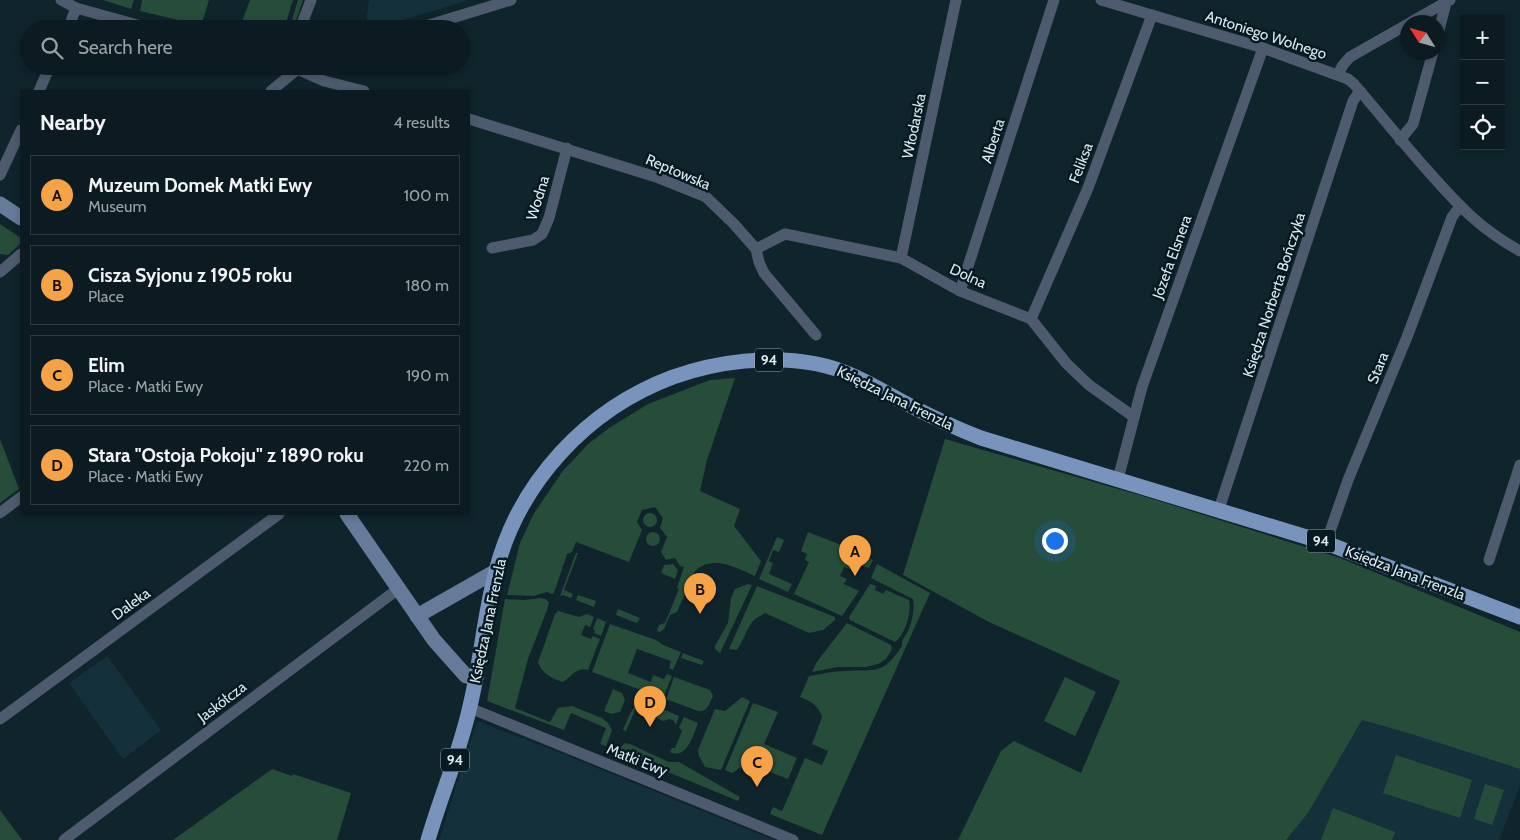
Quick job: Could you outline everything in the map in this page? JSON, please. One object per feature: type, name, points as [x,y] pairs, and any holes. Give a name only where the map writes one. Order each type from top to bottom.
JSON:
[{"type":"main road","name":"Księdza Jana Frenzla","points":[[428,840],[461,742],[470,708],[496,571],[509,534],[535,484],[549,465],[597,418],[641,391],[688,372],[713,366],[743,362],[795,361],[817,364],[838,370],[853,375],[928,415],[966,432],[1326,543],[1520,617]]},
{"type":"street","points":[[61,0],[76,8],[119,20]]},
{"type":"street","points":[[303,20],[311,0]]},
{"type":"street","points":[[445,20],[511,0]]},
{"type":"street","name":"Włodarska","points":[[901,258],[956,0]]},
{"type":"street","name":"Alberta","points":[[960,291],[1054,0]]},
{"type":"street","name":"Antoniego Wolnego","points":[[1101,0],[1263,48],[1338,74],[1350,57],[1400,29]]},
{"type":"street","points":[[1423,15],[1448,1]]},
{"type":"street","points":[[1444,15],[1448,1]]},
{"type":"street","points":[[71,20],[76,8]]},
{"type":"street","name":"Feliksa","points":[[1031,319],[1088,188],[1152,15]]},
{"type":"street","name":"Józefa Elsnera","points":[[1118,479],[1142,387],[1263,48]]},
{"type":"street","points":[[1400,140],[1413,124],[1430,60]]},
{"type":"street","points":[[1338,74],[1348,79],[1361,92],[1400,140],[1461,208],[1487,230],[1520,251]]},
{"type":"street","points":[[39,90],[46,75]]},
{"type":"street","points":[[272,90],[287,75]]},
{"type":"street","points":[[312,75],[324,81],[360,90]]},
{"type":"street","name":"Księdza Norberta Bończyka","points":[[1219,509],[1353,100],[1361,92]]},
{"type":"street","name":"Reptowska","points":[[470,119],[656,177],[706,198],[734,224],[756,249],[764,273],[816,335]]},
{"type":"street","points":[[0,175],[20,132]]},
{"type":"street","name":"Wodna","points":[[492,248],[533,240],[542,234],[549,218],[567,148]]},
{"type":"street","points":[[0,204],[20,217]]},
{"type":"street","name":"Stara","points":[[1326,543],[1348,480],[1407,337],[1452,217],[1461,208]]},
{"type":"street","name":"Dolna","points":[[756,249],[785,234],[901,258],[960,291],[1031,319],[1072,368],[1089,385],[1134,417]]},
{"type":"street","points":[[0,272],[20,255]]},
{"type":"street","points":[[1489,560],[1520,465]]},
{"type":"street","points":[[0,513],[20,498]]},
{"type":"street","name":"Daleka","points":[[0,719],[278,515]]},
{"type":"street","points":[[348,515],[434,640],[466,676],[476,678]]},
{"type":"street","points":[[417,616],[496,571]]},
{"type":"street","name":"Jaskółcza","points":[[64,840],[398,589]]},
{"type":"street","name":"Matki Ewy","points":[[470,708],[793,840]]},
{"type":"shaded area","points":[[369,0],[469,0],[403,20],[366,20]]},
{"type":"shaded area","points":[[107,656],[161,730],[123,759],[69,683]]},
{"type":"shaded area","points":[[1362,720],[1520,769],[1520,786],[1499,840],[1286,840],[1308,813]]},
{"type":"shaded area","points":[[477,721],[558,752],[774,840],[439,840]]},
{"type":"green space","points":[[103,0],[134,0],[131,9]]},
{"type":"green space","points":[[142,0],[209,0],[203,20],[178,20],[140,11]]},
{"type":"green space","points":[[250,0],[293,0],[287,20],[242,20]]},
{"type":"green space","points":[[298,0],[303,0],[296,20],[292,20]]},
{"type":"green space","points":[[0,224],[20,237],[20,244],[8,255],[0,254]]},
{"type":"green space","points":[[735,378],[707,460],[700,491],[740,509],[734,526],[761,561],[755,576],[725,564],[709,563],[702,566],[695,571],[677,612],[670,615],[664,629],[660,632],[657,631],[659,625],[665,623],[679,589],[677,588],[684,567],[680,566],[675,558],[666,560],[661,552],[667,537],[660,528],[663,518],[655,507],[642,510],[637,522],[642,530],[629,562],[576,542],[572,552],[567,554],[554,593],[547,592],[534,596],[507,595],[520,543],[533,515],[562,472],[588,444],[609,428],[648,404],[710,380]]},
{"type":"green space","points":[[0,439],[19,489],[0,503]]},
{"type":"green space","points":[[945,439],[1153,499],[1340,558],[1520,632],[1520,769],[1362,720],[1308,813],[1286,840],[958,840],[1001,751],[1014,741],[1081,773],[1120,681],[989,622],[903,575]]},
{"type":"green space","points":[[647,513],[653,513],[657,520],[653,527],[647,527],[643,523],[643,517]]},
{"type":"green space","points":[[650,532],[656,532],[660,539],[656,546],[650,546],[646,542],[646,536]]},
{"type":"green space","points":[[808,532],[854,550],[873,560],[869,568],[853,563],[850,569],[844,567],[840,576],[847,579],[844,584],[859,591],[842,616],[794,594],[809,562],[805,560],[807,554],[801,551]]},
{"type":"green space","points":[[777,537],[784,540],[779,552],[773,550],[769,561],[773,563],[769,574],[792,584],[788,592],[759,579]]},
{"type":"green space","points":[[576,553],[578,553],[564,590],[573,594],[571,598],[563,595],[560,596]]},
{"type":"green space","points":[[673,564],[678,570],[675,579],[661,573],[664,565]]},
{"type":"green space","points":[[877,564],[930,593],[822,835],[770,814],[773,807],[782,811],[805,758],[822,765],[828,751],[812,744],[822,717],[814,704],[800,697],[809,676],[836,671],[878,669],[889,662],[902,646],[912,620],[913,599],[871,578]]},
{"type":"green space","points":[[748,584],[752,585],[720,653],[715,649],[715,646],[728,623],[731,598],[735,589]]},
{"type":"green space","points":[[870,584],[876,586],[875,590],[883,594],[886,590],[909,600],[907,623],[899,639],[895,642],[850,620],[849,617]]},
{"type":"green space","points":[[757,586],[835,617],[835,620],[823,630],[809,633],[765,613],[752,622],[737,650],[729,649]]},
{"type":"green space","points":[[578,595],[596,601],[594,607],[576,600]]},
{"type":"green space","points":[[541,598],[549,602],[528,659],[515,708],[550,722],[558,708],[572,706],[602,718],[612,730],[606,746],[600,744],[606,728],[571,713],[564,730],[487,701],[505,599],[524,600]]},
{"type":"green space","points":[[618,609],[640,618],[637,623],[616,615]]},
{"type":"green space","points":[[558,611],[579,617],[587,614],[594,617],[590,627],[585,625],[581,635],[591,639],[593,636],[600,639],[588,670],[581,669],[563,682],[548,675],[542,670],[538,662],[555,614]]},
{"type":"green space","points":[[597,618],[606,622],[601,636],[594,633],[595,630],[593,629]]},
{"type":"green space","points":[[847,623],[891,645],[892,649],[886,659],[878,664],[866,667],[838,667],[812,672],[816,663]]},
{"type":"green space","points":[[610,624],[656,640],[681,652],[673,670],[669,668],[671,661],[637,649],[628,673],[651,682],[653,675],[664,679],[667,674],[672,676],[663,698],[592,672]]},
{"type":"green space","points":[[683,653],[704,661],[702,665],[681,658]]},
{"type":"green space","points":[[674,677],[710,690],[713,696],[706,709],[698,711],[666,699]]},
{"type":"green space","points":[[1065,677],[1096,692],[1075,736],[1044,721]]},
{"type":"green space","points":[[613,689],[622,693],[625,700],[620,712],[611,714],[604,711]]},
{"type":"green space","points":[[742,697],[750,701],[721,770],[705,767],[698,750],[715,709],[725,711]]},
{"type":"green space","points":[[642,702],[652,705],[649,710],[641,707],[636,708],[626,731],[623,730],[632,710]]},
{"type":"green space","points":[[753,703],[778,712],[764,744],[797,758],[788,779],[749,764],[732,773],[725,770]]},
{"type":"green space","points":[[655,706],[679,716],[676,725],[670,719],[663,721],[653,716]]},
{"type":"green space","points":[[684,717],[698,723],[685,750],[676,754],[670,752],[672,748],[675,748],[682,731],[679,727]]},
{"type":"green space","points":[[625,743],[669,762],[679,762],[740,797],[738,801],[617,751]]},
{"type":"green space","points":[[1396,755],[1472,780],[1460,818],[1383,793]]},
{"type":"green space","points":[[272,769],[351,793],[337,840],[173,840]]},
{"type":"green space","points":[[1485,784],[1504,790],[1492,825],[1474,819]]},
{"type":"green space","points":[[1333,808],[1395,832],[1392,840],[1321,840]]},
{"type":"green space","points":[[0,810],[22,840],[0,840]]},
{"type":"place","name":"Muzeum Domek Matki Ewy","points":[[855,576]]},
{"type":"place","name":"Cisza Syjonu z 1905 roku","points":[[700,614]]},
{"type":"place","name":"Stara \"Ostoja Pokoju\" z 1890 roku","points":[[650,727]]},
{"type":"place","name":"Elim","points":[[757,787]]}]
